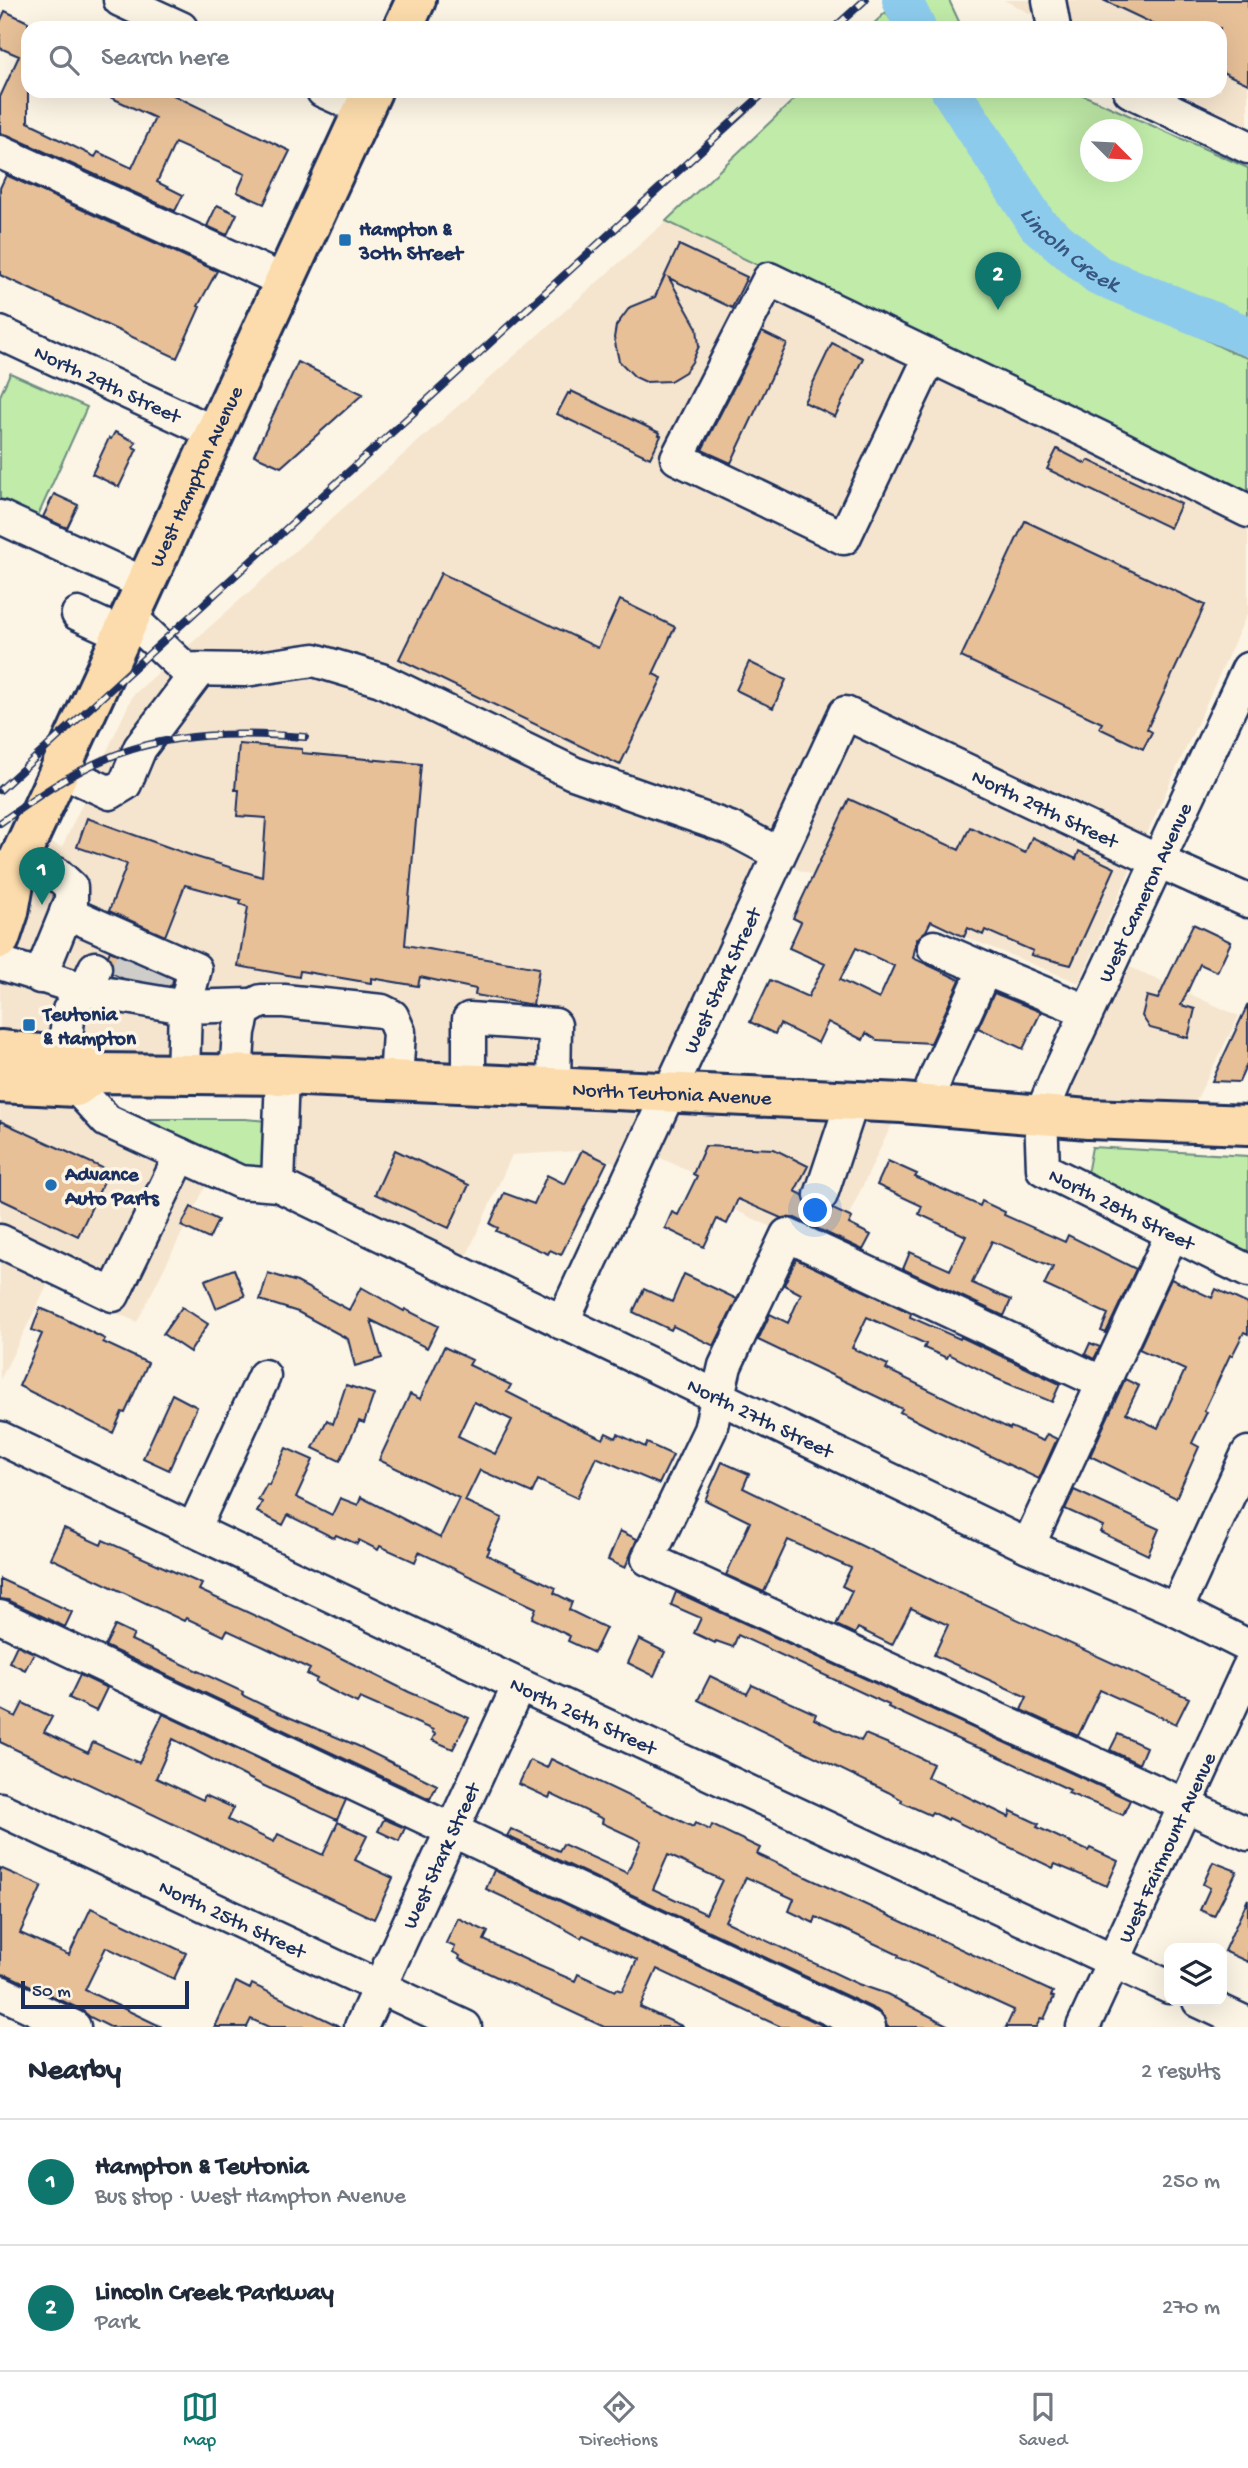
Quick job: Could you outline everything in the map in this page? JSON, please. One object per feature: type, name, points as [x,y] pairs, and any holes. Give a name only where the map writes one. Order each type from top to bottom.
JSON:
[{"type":"main road","points":[[406,21],[416,0]]},
{"type":"main road","name":"West Hampton Avenue","points":[[0,939],[9,912],[9,873],[60,770],[368,100]]},
{"type":"main road","name":"North Teutonia Avenue","points":[[0,1050],[78,1072]]},
{"type":"main road","name":"North Teutonia Avenue","points":[[0,1083],[78,1072],[282,1075],[852,1102],[1248,1125]]},
{"type":"street","points":[[120,0],[166,21]]},
{"type":"street","points":[[1049,0],[1053,21]]},
{"type":"street","points":[[1144,98],[1248,147]]},
{"type":"street","points":[[0,152],[284,281]]},
{"type":"street","points":[[930,356],[844,538],[677,458],[769,279],[930,356],[1248,511]]},
{"type":"street","name":"North 29th Street","points":[[0,334],[215,433]]},
{"type":"street","points":[[0,517],[133,612],[185,670],[245,670],[314,660],[381,680],[573,773],[730,828],[779,854]]},
{"type":"street","points":[[78,614],[133,612]]},
{"type":"street","name":"West Cameron Avenue","points":[[1041,1115],[1248,669]]},
{"type":"street","points":[[60,770],[110,793],[125,784],[140,748],[199,670]]},
{"type":"street","name":"North 29th Street","points":[[845,713],[1248,901]]},
{"type":"street","name":"West Stark Street","points":[[562,1323],[845,713]]},
{"type":"street","points":[[9,873],[57,874],[71,887],[71,901],[40,977]]},
{"type":"street","points":[[66,912],[127,969],[185,1007],[284,1001],[382,1011],[392,1016],[399,1032],[396,1081]]},
{"type":"street","points":[[934,947],[1087,1012]]},
{"type":"street","points":[[0,963],[40,977],[127,969],[195,969],[185,1007],[183,1075]]},
{"type":"street","points":[[78,1072],[69,1010],[75,999],[127,969]]},
{"type":"street","points":[[925,1106],[985,969]]},
{"type":"street","points":[[236,1075],[244,1011],[250,1005]]},
{"type":"street","points":[[469,1084],[469,1019],[555,1025],[554,1088]]},
{"type":"street","name":"North 27th Street","points":[[78,1072],[107,1121],[240,1182],[278,1185],[1028,1546],[1176,1610],[1248,1646]]},
{"type":"street","points":[[278,1185],[282,1075]]},
{"type":"street","points":[[821,1195],[852,1102]]},
{"type":"street","name":"North 28th Street","points":[[1041,1115],[1043,1169],[1248,1271]]},
{"type":"street","points":[[0,1241],[113,1295],[181,1155]]},
{"type":"street","points":[[1028,1546],[1172,1234]]},
{"type":"street","points":[[1103,1383],[787,1235],[725,1366],[710,1430],[648,1559],[1248,1834]]},
{"type":"street","points":[[194,1530],[264,1376]]},
{"type":"street","name":"North 26th Street","points":[[0,1438],[519,1685],[1164,1985]]},
{"type":"street","points":[[1176,1610],[1248,1453]]},
{"type":"street","points":[[0,1617],[869,2027]]},
{"type":"street","name":"West Fairmount Avenue","points":[[1083,2027],[1248,1669]]},
{"type":"street","name":"West Stark Street","points":[[361,2027],[519,1685]]},
{"type":"street","name":"North 25th Street","points":[[0,1809],[465,2027]]},
{"type":"street","points":[[0,1992],[74,2027]]},
{"type":"street","points":[[1210,2006],[1248,2024]]},
{"type":"shaded area","points":[[1004,0],[1248,0],[1248,126],[1190,98],[1227,98],[1227,21],[1044,21]]},
{"type":"shaded area","points":[[666,221],[1248,497],[1248,612],[1079,983],[767,857],[669,1094],[902,1103],[830,1255],[735,1210],[743,1196],[643,1150],[634,1169],[579,1151],[512,1155],[459,1273],[278,1185],[282,1075],[83,1075],[98,1114],[214,1170],[137,1322],[48,1284],[0,1380],[0,939],[30,835],[62,847],[133,695]]},
{"type":"shaded area","points":[[1112,959],[1239,1016],[1185,1122],[1042,1115]]},
{"type":"green space","points":[[922,0],[949,0],[959,21],[932,21]]},
{"type":"green space","points":[[886,12],[892,21],[876,21]]},
{"type":"green space","points":[[796,98],[939,98],[1005,207],[1039,249],[1059,267],[1248,358],[1248,498],[973,369],[666,221]]},
{"type":"green space","points":[[972,98],[1090,98],[1137,119],[1080,119],[1080,182],[1143,182],[1143,122],[1248,168],[1248,320],[1110,264],[1032,200]]},
{"type":"green space","points":[[10,373],[87,407],[36,520],[0,503],[0,396]]},
{"type":"green space","points":[[134,1119],[267,1121],[265,1163],[261,1170],[252,1173]]},
{"type":"green space","points":[[1092,1147],[1248,1156],[1248,1252],[1085,1175]]},
{"type":"building","points":[[1103,0],[1248,0],[1248,84],[1227,74],[1227,21],[1147,21]]},
{"type":"building","points":[[5,11],[26,21],[21,21],[21,98],[28,98],[28,122],[95,157],[98,152],[132,168],[155,118],[112,98],[180,98],[290,151],[264,204],[237,192],[245,174],[175,143],[157,182],[183,195],[175,211],[8,135],[0,134],[0,97],[19,56],[0,48],[0,22]]},
{"type":"building","points":[[6,175],[217,271],[198,306],[200,307],[177,358],[0,275],[0,188]]},
{"type":"building","points":[[217,205],[237,214],[227,235],[207,226]]},
{"type":"building","points":[[679,245],[747,277],[732,308],[669,278],[697,328],[699,346],[685,372],[670,381],[646,382],[635,377],[619,361],[614,338],[616,326],[630,307],[655,297]]},
{"type":"building","points":[[762,332],[787,344],[731,463],[702,450]]},
{"type":"building","points":[[832,343],[863,358],[835,417],[804,402]]},
{"type":"building","points":[[298,362],[363,394],[281,467],[254,455]]},
{"type":"building","points":[[571,391],[660,433],[650,458],[557,414]]},
{"type":"building","points":[[115,432],[136,442],[133,447],[137,449],[119,487],[92,474],[109,438],[111,439]]},
{"type":"building","points":[[1057,449],[1086,464],[1088,460],[1181,504],[1170,528],[1047,469]]},
{"type":"building","points":[[54,494],[78,505],[67,528],[43,517]]},
{"type":"building","points":[[1025,521],[1205,605],[1147,729],[1152,732],[1143,749],[1099,728],[1102,723],[961,657]]},
{"type":"building","points":[[441,573],[598,648],[620,600],[675,627],[653,674],[662,678],[620,765],[399,659]]},
{"type":"building","points":[[749,662],[786,680],[773,708],[736,690]]},
{"type":"building","points":[[239,744],[421,764],[405,945],[539,968],[533,1005],[475,995],[476,989],[420,977],[418,986],[371,978],[371,983],[300,971],[299,977],[238,966],[248,907],[240,904],[241,900],[185,885],[165,936],[109,911],[127,864],[77,847],[87,818],[193,856],[262,877],[266,818],[237,816],[239,790],[235,790]]},
{"type":"building","points":[[849,799],[959,850],[970,827],[1025,853],[1032,837],[1076,859],[1079,851],[1115,868],[1071,965],[1031,955],[1033,951],[985,930],[983,935],[968,928],[964,937],[931,921],[926,931],[917,939],[913,958],[960,980],[931,1043],[877,1040],[866,1033],[863,1040],[828,1022],[818,1043],[780,1024],[775,1034],[750,1022],[770,980],[808,997],[825,964],[789,948],[801,922],[793,918]],"holes":[[[856,948],[894,966],[879,999],[840,980]]]},
{"type":"building","points":[[1193,924],[1231,942],[1217,972],[1200,964],[1181,1005],[1195,1009],[1188,1038],[1150,1028],[1142,1016],[1147,996],[1158,999]]},
{"type":"building","points":[[110,951],[173,979],[172,986],[123,978],[112,973],[113,966],[108,956]]},
{"type":"building","points":[[994,993],[1041,1012],[1023,1049],[978,1028]]},
{"type":"building","points":[[1248,1004],[1248,1062],[1239,1082],[1212,1081]]},
{"type":"building","name":"Advance Auto Parts","points":[[0,1121],[109,1171],[78,1236],[0,1199]]},
{"type":"building","points":[[705,1146],[774,1149],[808,1166],[795,1191],[803,1195],[807,1207],[815,1212],[824,1213],[833,1209],[852,1218],[849,1224],[871,1235],[863,1250],[795,1218],[781,1218],[738,1199],[727,1224],[717,1219],[704,1247],[665,1228],[672,1212],[678,1215],[697,1176],[693,1174]]},
{"type":"building","points":[[395,1150],[469,1185],[449,1228],[375,1194]]},
{"type":"building","points":[[582,1150],[607,1162],[561,1255],[550,1250],[548,1254],[496,1231],[498,1228],[490,1224],[504,1193],[534,1204],[547,1175],[565,1184]]},
{"type":"building","points":[[888,1161],[917,1174],[915,1177],[980,1206],[982,1201],[1005,1212],[1004,1215],[1065,1242],[1068,1235],[1136,1269],[1106,1333],[1101,1331],[1108,1314],[1044,1285],[1053,1267],[992,1241],[972,1283],[1011,1300],[1004,1316],[903,1269],[910,1252],[950,1270],[966,1236],[919,1214],[922,1206],[877,1185]]},
{"type":"building","points":[[191,1207],[218,1220],[209,1239],[181,1226]]},
{"type":"building","points":[[796,1259],[911,1313],[910,1317],[960,1339],[961,1337],[1060,1384],[1052,1402],[995,1378],[949,1354],[947,1358],[924,1348],[926,1344],[867,1317],[852,1348],[888,1365],[886,1369],[1010,1429],[1011,1427],[1043,1441],[1047,1434],[1057,1439],[1039,1479],[933,1429],[900,1412],[902,1409],[758,1340],[770,1314],[788,1323],[801,1294],[784,1285]]},
{"type":"building","points":[[234,1269],[245,1296],[216,1308],[205,1280]]},
{"type":"building","points":[[268,1273],[297,1282],[349,1310],[361,1287],[438,1326],[427,1348],[371,1320],[382,1358],[355,1366],[348,1339],[298,1312],[260,1300]]},
{"type":"building","points":[[684,1274],[737,1299],[714,1346],[673,1326],[671,1330],[633,1312],[644,1289],[672,1302]]},
{"type":"building","points":[[1171,1279],[1212,1298],[1216,1289],[1248,1304],[1248,1334],[1244,1332],[1232,1356],[1230,1355],[1204,1411],[1207,1412],[1192,1443],[1199,1447],[1176,1498],[1090,1456],[1125,1379],[1139,1386],[1126,1413],[1158,1428],[1185,1370],[1139,1349]]},
{"type":"building","points":[[182,1307],[208,1324],[190,1352],[163,1334]]},
{"type":"building","points":[[40,1308],[148,1363],[113,1433],[19,1386],[42,1334],[32,1330]]},
{"type":"building","points":[[1090,1343],[1100,1347],[1094,1359],[1085,1354]]},
{"type":"building","points":[[444,1347],[472,1360],[469,1365],[511,1385],[507,1392],[566,1422],[603,1439],[606,1433],[616,1438],[618,1434],[645,1447],[647,1443],[673,1455],[659,1484],[596,1457],[577,1498],[538,1480],[532,1493],[480,1470],[465,1501],[502,1518],[487,1555],[556,1588],[554,1593],[572,1602],[569,1610],[606,1628],[594,1653],[568,1641],[570,1636],[532,1618],[536,1608],[419,1552],[415,1562],[380,1546],[378,1550],[359,1540],[357,1544],[336,1535],[334,1538],[288,1515],[283,1525],[257,1512],[262,1502],[258,1500],[267,1484],[269,1485],[286,1448],[313,1460],[296,1497],[332,1515],[340,1498],[358,1505],[361,1497],[440,1538],[459,1498],[379,1460],[410,1394],[420,1399]],"holes":[[[474,1402],[512,1420],[495,1454],[458,1436]]]},
{"type":"building","points":[[346,1385],[374,1394],[364,1423],[359,1421],[340,1461],[313,1448],[327,1420],[333,1424]]},
{"type":"building","points":[[172,1394],[197,1407],[169,1470],[143,1458]]},
{"type":"building","points":[[722,1462],[749,1474],[743,1488],[936,1582],[1189,1698],[1176,1724],[1100,1690],[1078,1736],[1021,1710],[1027,1697],[934,1655],[948,1625],[911,1608],[892,1645],[858,1628],[855,1634],[836,1625],[852,1591],[842,1586],[851,1568],[788,1540],[764,1592],[726,1575],[750,1522],[705,1500]]},
{"type":"building","points":[[1074,1490],[1159,1529],[1148,1555],[1100,1532],[1103,1526],[1065,1509]]},
{"type":"building","points":[[64,1528],[101,1545],[103,1540],[202,1584],[199,1590],[409,1692],[469,1718],[453,1749],[432,1740],[435,1734],[433,1730],[360,1698],[357,1703],[315,1682],[317,1679],[307,1674],[310,1669],[264,1647],[227,1630],[224,1636],[186,1618],[184,1621],[50,1558]]},
{"type":"building","points":[[620,1531],[637,1539],[625,1568],[608,1560]]},
{"type":"building","points":[[0,1579],[72,1612],[65,1627],[8,1600],[0,1599]]},
{"type":"building","points":[[676,1592],[1130,1800],[1123,1815],[1068,1793],[1070,1790],[738,1635],[733,1647],[716,1641],[715,1643],[694,1633],[701,1618],[671,1605]]},
{"type":"building","points":[[115,1626],[134,1635],[131,1640],[243,1692],[242,1695],[358,1746],[437,1785],[430,1799],[105,1646]]},
{"type":"building","points":[[639,1639],[665,1652],[654,1676],[628,1663]]},
{"type":"building","points":[[17,1645],[34,1653],[25,1670],[9,1662]]},
{"type":"building","points":[[80,1675],[107,1688],[96,1711],[69,1698]]},
{"type":"building","points":[[710,1676],[747,1694],[752,1685],[816,1714],[814,1719],[861,1741],[865,1734],[908,1752],[933,1764],[927,1777],[1009,1817],[1011,1811],[1039,1824],[1037,1827],[1088,1851],[1090,1848],[1118,1861],[1107,1886],[1055,1864],[1053,1868],[949,1818],[948,1820],[932,1812],[930,1815],[901,1802],[902,1800],[888,1792],[698,1700]]},
{"type":"building","points":[[23,1703],[52,1717],[44,1732],[88,1753],[93,1742],[139,1763],[163,1714],[346,1800],[337,1820],[173,1739],[156,1778],[203,1800],[205,1795],[234,1808],[228,1820],[274,1842],[278,1834],[323,1855],[338,1822],[367,1836],[355,1860],[393,1878],[374,1919],[0,1742],[0,1709],[16,1717]]},
{"type":"building","points":[[1118,1734],[1146,1747],[1139,1764],[1110,1750]]},
{"type":"building","points":[[551,1759],[693,1827],[695,1823],[710,1830],[712,1825],[760,1848],[757,1854],[1053,1992],[1051,1996],[1054,1997],[1044,2019],[1041,2018],[1036,2027],[1006,2027],[1014,2010],[816,1917],[814,1923],[789,1911],[794,1899],[746,1877],[725,1921],[858,1984],[887,1994],[951,2027],[887,2027],[884,2017],[877,2010],[507,1836],[511,1829],[559,1851],[563,1844],[627,1873],[641,1841],[551,1794],[549,1798],[519,1784],[530,1760],[547,1768]],"holes":[[[668,1855],[722,1880],[706,1914],[653,1889]]]},
{"type":"building","points":[[384,1819],[405,1828],[399,1841],[378,1831]]},
{"type":"building","points":[[1213,1862],[1237,1871],[1214,1916],[1200,1910],[1210,1888],[1203,1884]]},
{"type":"building","points":[[0,1868],[42,1886],[20,1933],[69,1955],[91,1908],[186,1953],[174,1979],[106,1947],[85,1990],[162,2027],[110,2027],[82,2010],[8,1975],[0,1974]]},
{"type":"building","points":[[494,1870],[826,2027],[781,2027],[657,1969],[640,2007],[684,2027],[604,2027],[484,1971],[459,1959],[460,1956],[453,1952],[455,1947],[446,1943],[458,1918],[488,1932],[484,1940],[535,1964],[575,1981],[578,1974],[615,1991],[622,1991],[637,1960],[583,1935],[581,1938],[486,1889]]},
{"type":"building","points":[[1248,1899],[1248,1962],[1227,1952],[1227,1944]]},
{"type":"building","points":[[236,1982],[250,1989],[252,1984],[341,2027],[269,2027],[251,2019],[247,2027],[215,2027]]},
{"type":"waterway","name":"Lincoln Creek","points":[[902,0],[912,21]]},
{"type":"waterway","name":"Lincoln Creek","points":[[956,98],[1038,225],[1098,275],[1248,336]]},
{"type":"tunnel","points":[[124,978],[134,956]]},
{"type":"tunnel","points":[[150,989],[160,967]]},
{"type":"railway","points":[[842,21],[865,0]]},
{"type":"railway","points":[[0,790],[758,98]]},
{"type":"railway","points":[[0,823],[67,778],[95,763],[133,749],[182,738],[206,736],[255,734],[305,737]]},
{"type":"place","name":"Hampton & 30th Street","points":[[345,240]]},
{"type":"place","name":"Lincoln Creek Parkway","points":[[998,310]]},
{"type":"place","name":"Hampton & Teutonia","points":[[42,905]]},
{"type":"place","name":"Teutonia & Hampton","points":[[29,1025]]},
{"type":"place","name":"Advance Auto Parts","points":[[51,1185]]}]
